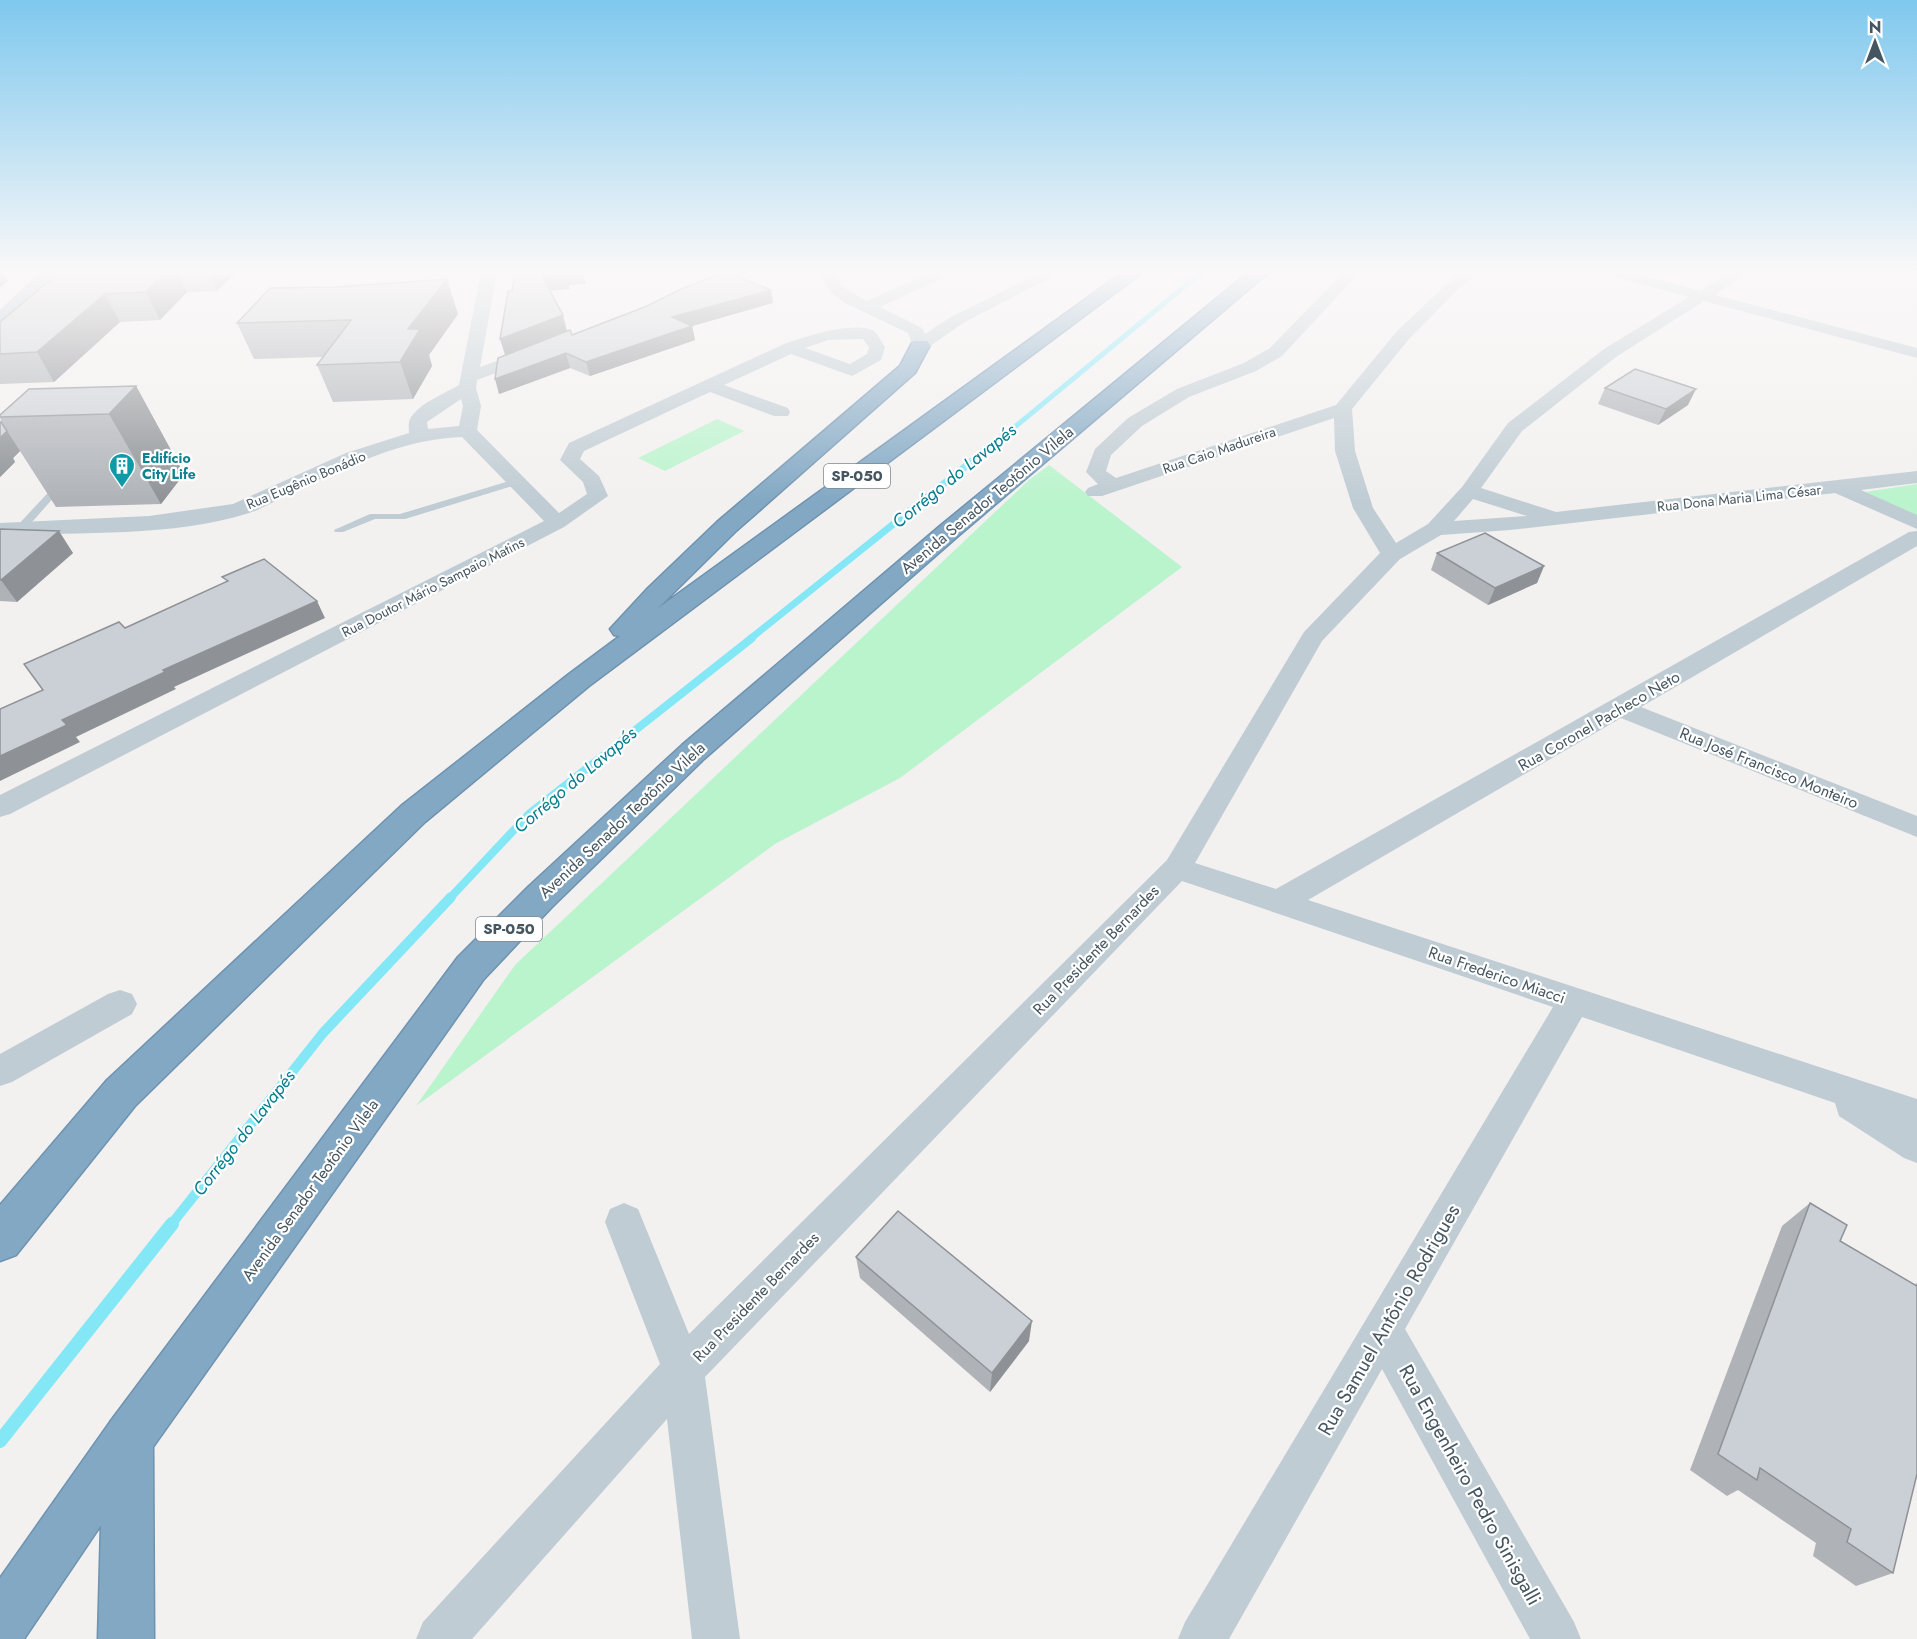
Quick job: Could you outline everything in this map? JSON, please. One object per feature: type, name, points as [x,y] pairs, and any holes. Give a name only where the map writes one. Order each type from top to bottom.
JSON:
[{"type":"highway","points":[[579,680],[664,584],[908,369],[918,348]]},
{"type":"highway","name":"SP-050","points":[[0,1239],[121,1093],[413,814],[579,680],[1030,348]]},
{"type":"highway","name":"Avenida Senador Teotônio Vilela","points":[[0,1626],[128,1440],[471,968],[509,928],[693,752],[958,524],[1168,348]]},
{"type":"highway","points":[[126,1639],[128,1440]]},
{"type":"street","points":[[475,348],[469,383],[472,406],[467,431],[557,523]]},
{"type":"street","points":[[419,435],[418,421],[469,383],[545,348]]},
{"type":"street","name":"Rua Doutor Mário Sampaio Matins","points":[[0,807],[557,523],[598,496],[592,480],[570,460],[576,447],[789,348]]},
{"type":"street","name":"Rua Caio Madureira","points":[[1279,348],[1250,367],[1183,393],[1135,422],[1102,453],[1096,472],[1104,489],[1343,409]]},
{"type":"street","points":[[1392,348],[1343,409],[1345,451],[1363,508],[1392,554]]},
{"type":"street","name":"Rua Presidente Bernardes","points":[[440,1639],[683,1370],[1177,868],[1312,637],[1392,554],[1436,529],[1469,491],[1515,427],[1619,348]]},
{"type":"street","points":[[710,386],[781,412]]},
{"type":"street","name":"Rua Eugênio Bonádio","points":[[0,529],[177,520],[238,510],[324,470],[419,435],[449,430],[467,431]]},
{"type":"street","name":"Rua Dona Maria Lima César","points":[[1436,529],[1560,518],[1917,477]]},
{"type":"street","points":[[1839,487],[1917,523]]},
{"type":"street","name":"Rua Dona Maria Lima César","points":[[1469,491],[1560,518]]},
{"type":"street","name":"Rua Coronel Pacheco Neto","points":[[1279,902],[1917,537]]},
{"type":"street","name":"Rua José Francisco Monteiro","points":[[1620,708],[1917,827]]},
{"type":"street","name":"Rua Frederico Miacci","points":[[1177,868],[1917,1115]]},
{"type":"street","name":"Rua Samuel Antônio Rodrigues","points":[[1202,1639],[1574,1001]]},
{"type":"street","points":[[0,1071],[120,1004]]},
{"type":"street","name":"Rua Frederico Miacci","points":[[1817,1083],[1917,1146]]},
{"type":"street","points":[[624,1222],[683,1370],[716,1639]]},
{"type":"street","name":"Rua Engenheiro Pedro Sinisgalli","points":[[1383,1330],[1557,1639]]},
{"type":"lane","points":[[21,528],[68,477]]},
{"type":"lane","points":[[339,530],[374,516],[400,517],[516,482]]},
{"type":"green space","points":[[717,419],[744,431],[665,471],[638,458]]},
{"type":"green space","points":[[1049,465],[1182,567],[900,778],[775,844],[416,1106],[515,965],[1029,480]]},
{"type":"green space","points":[[1917,484],[1917,516],[1865,492]]},
{"type":"building","points":[[0,348],[41,348],[37,352],[0,354]]},
{"type":"building","points":[[329,348],[408,348],[400,362],[317,365]]},
{"type":"building","points":[[522,348],[626,348],[586,362],[566,353],[495,379],[498,358]]},
{"type":"building","points":[[1635,369],[1696,389],[1666,409],[1605,388]]},
{"type":"building","points":[[136,386],[109,414],[0,417],[29,389]]},
{"type":"building","points":[[0,422],[7,431],[0,438]]},
{"type":"building","points":[[0,529],[59,531],[0,580]]},
{"type":"building","points":[[1485,533],[1544,566],[1495,588],[1437,553]]},
{"type":"building","points":[[264,559],[317,601],[163,670],[165,672],[62,720],[67,725],[0,756],[0,709],[43,690],[24,664],[119,622],[125,628],[228,581],[222,577]]},
{"type":"building","points":[[1810,1203],[1847,1225],[1840,1241],[1917,1286],[1917,1474],[1893,1573],[1847,1542],[1851,1529],[1760,1468],[1757,1480],[1718,1454]]},
{"type":"building","points":[[898,1211],[1032,1321],[992,1373],[856,1257]]},
{"type":"waterway","name":"Corrégo do Lavapés","points":[[1005,435],[1110,348]]},
{"type":"waterway","name":"Corrégo do Lavapés","points":[[750,639],[1007,433]]},
{"type":"waterway","name":"Corrégo do Lavapés","points":[[450,898],[529,814],[752,638]]},
{"type":"waterway","name":"Corrégo do Lavapés","points":[[170,1226],[323,1033],[451,897]]},
{"type":"waterway","name":"Corrégo do Lavapés","points":[[0,1441],[172,1224]]},
{"type":"place","name":"Edifício City Life","points":[[122,489]]}]
